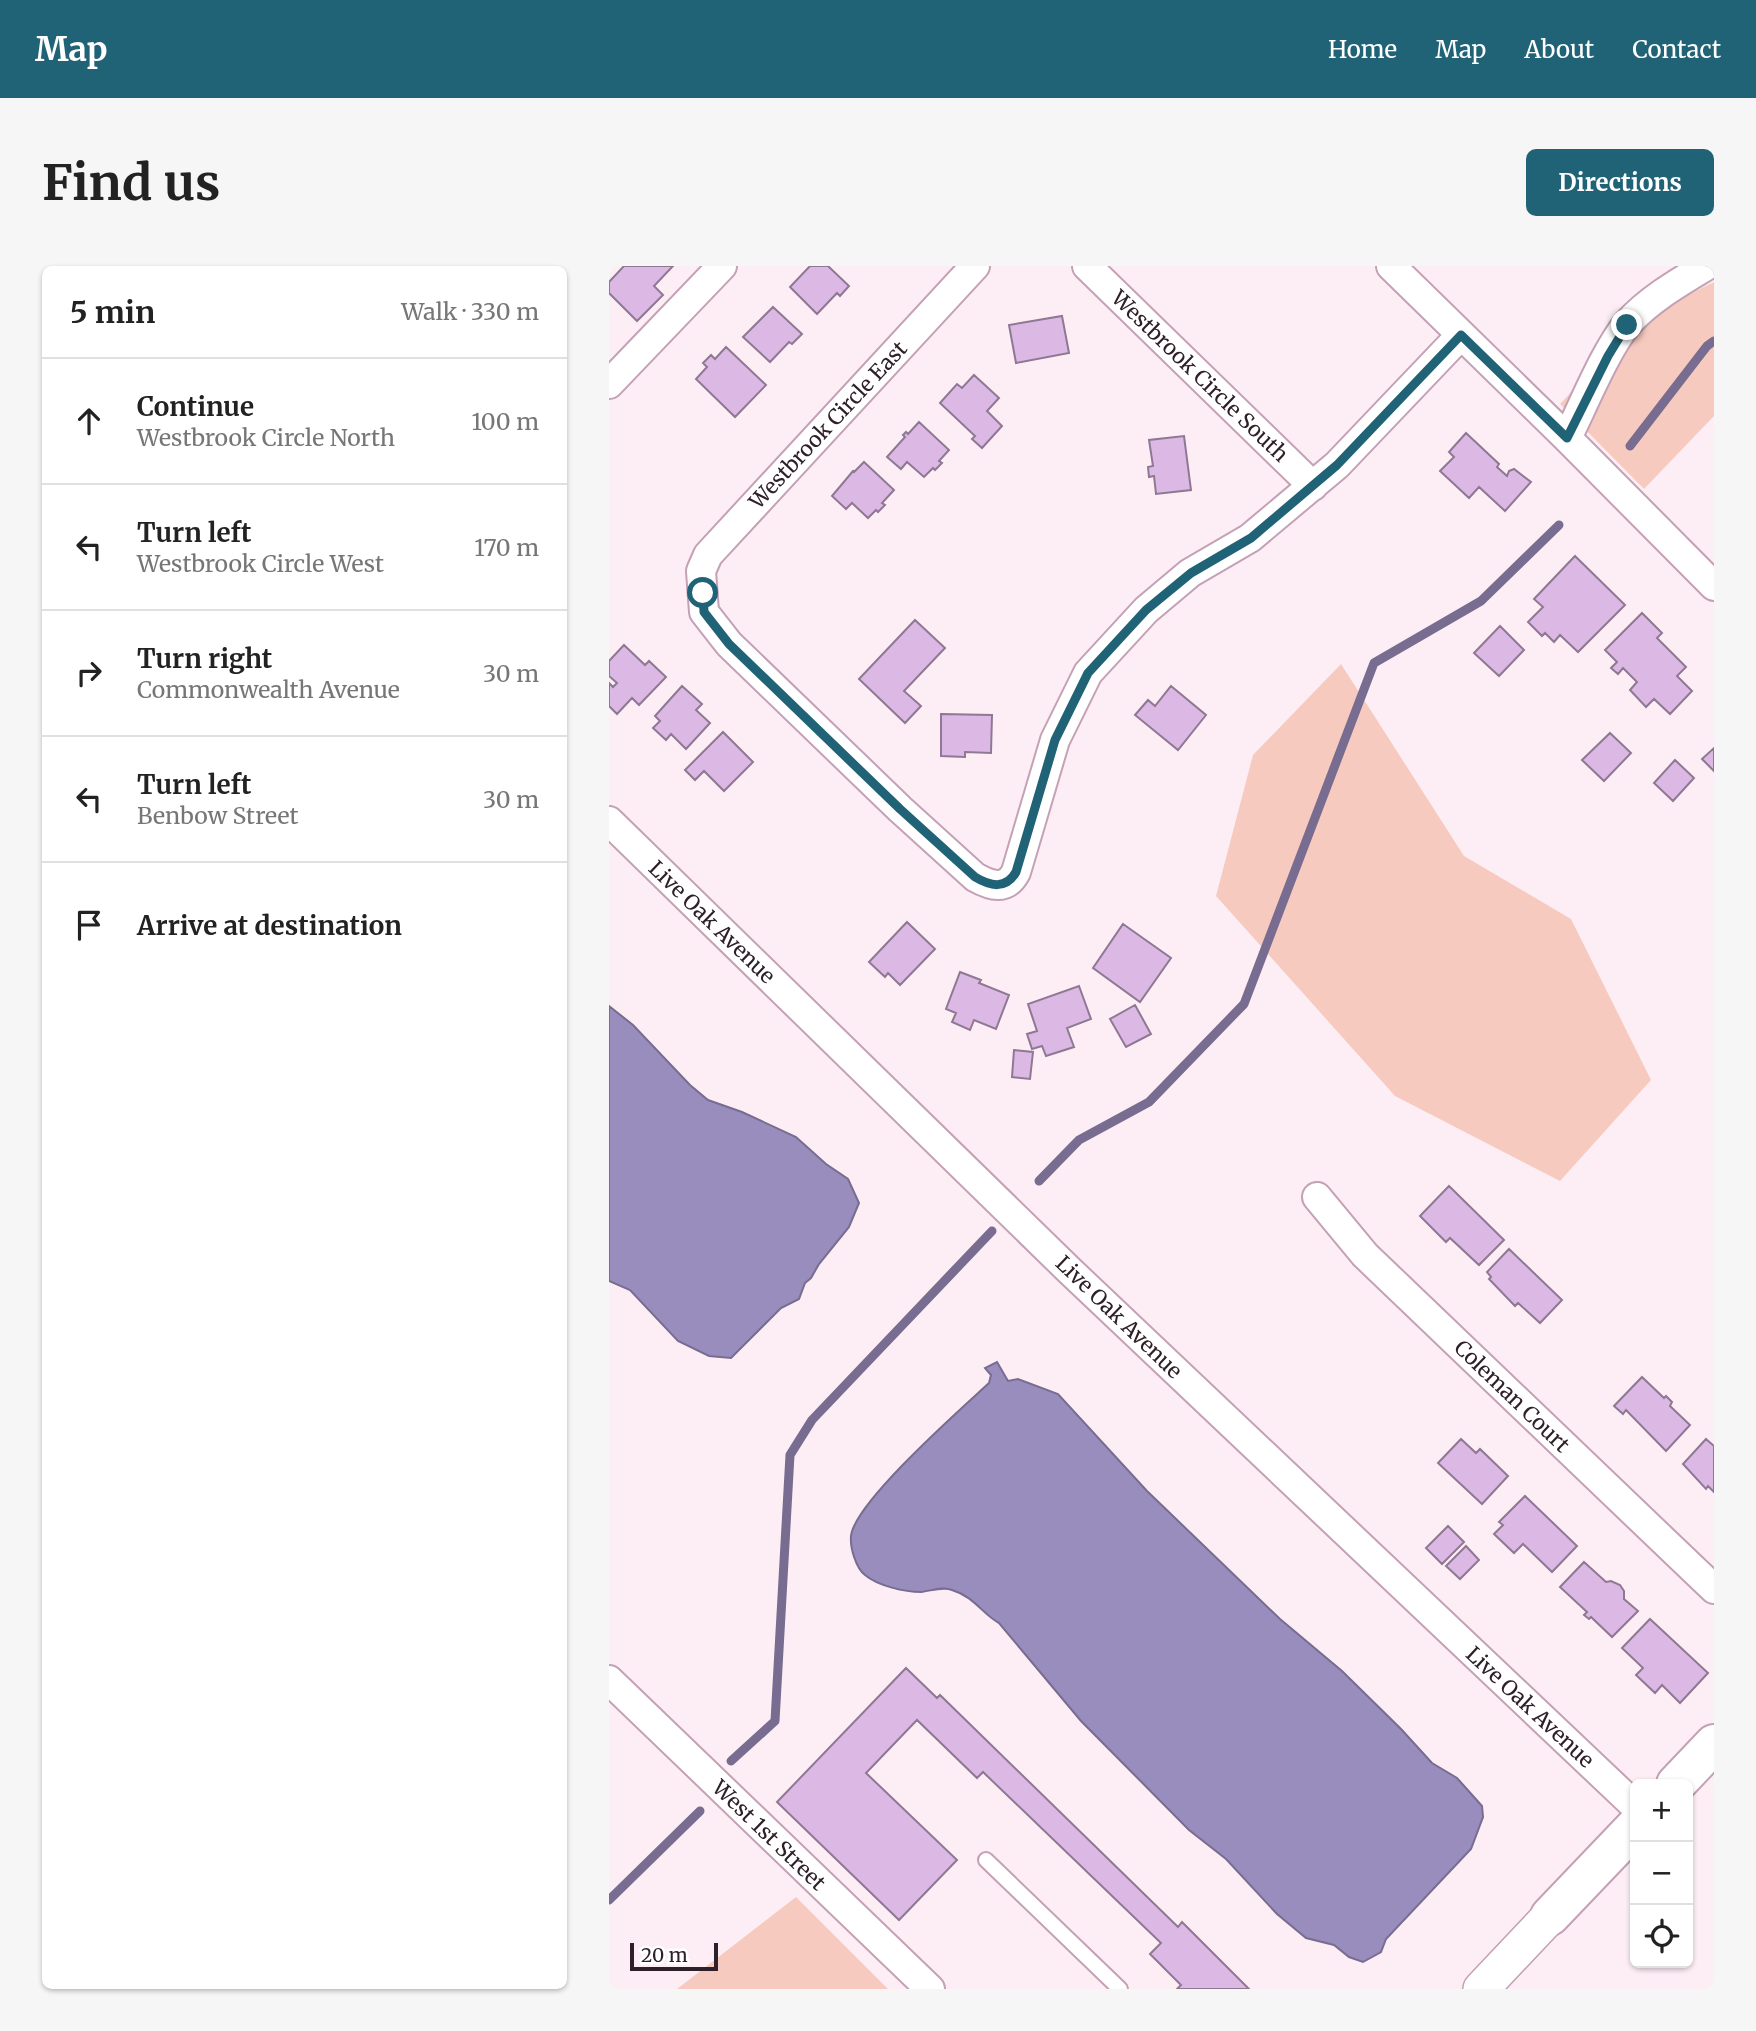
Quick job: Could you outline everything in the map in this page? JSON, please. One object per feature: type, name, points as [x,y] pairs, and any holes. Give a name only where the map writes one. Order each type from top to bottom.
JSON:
[{"type":"main road","points":[[1681,1779],[1714,1744]]},
{"type":"main road","points":[[1551,1916],[1630,1832]]},
{"type":"street","points":[[609,384],[722,266]]},
{"type":"street","name":"Westbrook Circle East","points":[[975,266],[708,555],[701,571],[704,612],[729,644],[900,809],[975,877],[989,885],[1005,885],[1012,880],[1055,740],[1088,673],[1146,610],[1191,573],[1251,538],[1313,486]]},
{"type":"street","name":"Westbrook Circle South","points":[[1087,266],[1313,486]]},
{"type":"street","points":[[1391,266],[1714,586]]},
{"type":"street","points":[[1567,438],[1608,356],[1627,325],[1659,295],[1706,266]]},
{"type":"street","points":[[1313,486],[1337,465],[1461,335]]},
{"type":"street","name":"Live Oak Avenue","points":[[609,821],[1069,1270],[1630,1800]]},
{"type":"street","name":"Coleman Court","points":[[1317,1197],[1364,1255],[1714,1589]]},
{"type":"street","name":"West 1st Street","points":[[609,1680],[929,1989]]},
{"type":"street","points":[[1481,1989],[1551,1916]]},
{"type":"lane","points":[[986,1860],[1120,1989]]},
{"type":"shaded area","points":[[1714,282],[1714,416],[1644,489],[1560,404],[1639,319]]},
{"type":"shaded area","points":[[1341,664],[1464,856],[1571,919],[1651,1080],[1560,1181],[1395,1096],[1216,896],[1253,755]]},
{"type":"shaded area","points":[[609,1006],[633,1025],[690,1085],[708,1100],[742,1112],[796,1137],[826,1164],[848,1179],[859,1203],[849,1227],[805,1283],[799,1299],[781,1308],[731,1358],[709,1356],[678,1341],[630,1290],[609,1281]]},
{"type":"shaded area","points":[[997,1362],[1008,1381],[1018,1379],[1058,1394],[1147,1491],[1280,1619],[1342,1671],[1432,1763],[1457,1778],[1482,1806],[1483,1817],[1471,1849],[1386,1939],[1381,1952],[1363,1962],[1349,1957],[1334,1945],[1306,1938],[1277,1914],[1226,1859],[1189,1830],[1081,1721],[999,1623],[967,1597],[948,1589],[921,1592],[892,1588],[870,1579],[859,1568],[851,1541],[857,1521],[870,1502],[911,1456],[989,1383],[991,1375],[985,1368]]},
{"type":"shaded area","points":[[796,1897],[888,1989],[677,1989]]},
{"type":"building","points":[[624,266],[673,266],[654,286],[663,295],[637,321],[609,293],[609,282]]},
{"type":"building","points":[[810,266],[828,266],[849,286],[840,296],[837,293],[817,314],[790,287]]},
{"type":"building","points":[[773,307],[802,334],[792,344],[789,342],[770,362],[743,337]]},
{"type":"building","points":[[1062,316],[1069,353],[1016,363],[1009,325]]},
{"type":"building","points":[[726,347],[766,385],[735,417],[696,379],[707,367],[703,363],[711,355],[715,359]]},
{"type":"building","points":[[974,375],[999,398],[987,411],[1002,426],[982,448],[972,439],[975,436],[940,403],[957,384],[962,388]]},
{"type":"building","points":[[919,422],[949,450],[939,461],[942,463],[924,477],[907,462],[901,469],[887,457],[905,437],[903,435],[906,432],[908,434]]},
{"type":"building","points":[[1466,433],[1499,464],[1497,467],[1507,476],[1509,471],[1514,469],[1531,482],[1505,511],[1479,487],[1469,498],[1440,471],[1454,457],[1449,452]]},
{"type":"building","points":[[1184,436],[1191,490],[1156,494],[1154,476],[1149,477],[1148,467],[1153,466],[1149,440]]},
{"type":"building","points":[[864,462],[894,490],[882,503],[885,505],[868,518],[852,503],[846,509],[832,496]]},
{"type":"building","points":[[1575,556],[1625,605],[1578,652],[1560,635],[1554,642],[1545,633],[1542,636],[1528,622],[1543,607],[1534,599]]},
{"type":"building","points":[[1642,613],[1662,633],[1657,638],[1686,667],[1677,676],[1692,691],[1670,714],[1654,699],[1646,707],[1630,690],[1637,682],[1623,668],[1618,674],[1611,668],[1617,662],[1605,650]]},
{"type":"building","points":[[915,620],[945,648],[904,691],[921,706],[905,723],[859,679]]},
{"type":"building","points":[[1500,626],[1524,650],[1499,676],[1474,653]]},
{"type":"building","points":[[624,645],[645,665],[649,661],[666,677],[639,705],[632,698],[617,714],[609,706],[609,683],[613,687],[617,683],[609,676],[609,661]]},
{"type":"building","points":[[682,686],[702,704],[696,710],[710,723],[686,749],[671,734],[666,740],[653,728],[660,721],[655,716]]},
{"type":"building","points":[[1171,686],[1206,715],[1178,750],[1135,715],[1148,700],[1155,706]]},
{"type":"building","points":[[941,714],[992,715],[991,753],[965,752],[965,757],[941,756]]},
{"type":"building","points":[[723,732],[753,762],[724,791],[704,771],[695,780],[685,770]]},
{"type":"building","points":[[1610,733],[1631,753],[1604,781],[1582,760]]},
{"type":"building","points":[[1714,748],[1714,771],[1702,759]]},
{"type":"building","points":[[1675,760],[1694,778],[1673,801],[1654,783]]},
{"type":"building","points":[[907,922],[935,949],[900,985],[888,973],[885,977],[869,962]]},
{"type":"building","points":[[1123,924],[1171,958],[1140,1002],[1093,968]]},
{"type":"building","points":[[960,972],[1009,995],[996,1029],[974,1020],[970,1030],[952,1022],[956,1013],[946,1009]]},
{"type":"building","points":[[1079,986],[1091,1019],[1067,1028],[1074,1047],[1046,1056],[1042,1046],[1032,1049],[1027,1034],[1037,1031],[1028,1004]]},
{"type":"building","points":[[1135,1005],[1151,1034],[1126,1047],[1110,1019]]},
{"type":"building","points":[[1014,1050],[1033,1052],[1030,1079],[1012,1077]]},
{"type":"building","points":[[1449,1186],[1504,1240],[1479,1265],[1450,1238],[1446,1242],[1420,1216]]},
{"type":"building","points":[[1509,1249],[1562,1300],[1540,1323],[1518,1303],[1515,1306],[1489,1279],[1491,1277],[1487,1272]]},
{"type":"building","points":[[1642,1377],[1672,1402],[1670,1406],[1690,1425],[1666,1451],[1626,1410],[1623,1414],[1614,1406]]},
{"type":"building","points":[[1461,1439],[1476,1453],[1480,1449],[1508,1476],[1482,1504],[1438,1463]]},
{"type":"building","points":[[1706,1439],[1714,1446],[1714,1492],[1708,1486],[1706,1489],[1683,1464]]},
{"type":"building","points":[[1525,1496],[1577,1546],[1552,1572],[1523,1544],[1514,1553],[1494,1534],[1503,1525],[1499,1522]]},
{"type":"building","points":[[1448,1526],[1464,1542],[1442,1564],[1426,1548]]},
{"type":"building","points":[[1466,1546],[1479,1560],[1460,1579],[1446,1566]]},
{"type":"building","points":[[1584,1562],[1606,1582],[1620,1585],[1624,1591],[1624,1599],[1638,1611],[1612,1637],[1591,1617],[1589,1619],[1584,1615],[1587,1612],[1560,1587]]},
{"type":"building","points":[[1650,1619],[1708,1673],[1680,1703],[1662,1685],[1655,1693],[1636,1675],[1643,1668],[1622,1648]]},
{"type":"building","points":[[906,1668],[937,1698],[940,1695],[1178,1927],[1182,1922],[1249,1989],[1177,1989],[1181,1985],[1150,1954],[1161,1943],[983,1772],[977,1778],[917,1720],[866,1773],[957,1860],[899,1920],[777,1802]]},
{"type":"waterway","points":[[1630,446],[1707,346],[1714,341]]},
{"type":"waterway","points":[[1039,1181],[1079,1140],[1149,1102],[1244,1004],[1374,663],[1481,601],[1559,525]]},
{"type":"waterway","points":[[731,1761],[775,1721],[790,1455],[812,1420],[992,1231]]},
{"type":"waterway","points":[[609,1900],[700,1811]]},
{"type":"route","points":[[703,593],[704,612],[729,644],[900,809],[975,877],[989,885],[1005,885],[1012,880],[1016,872],[1055,740],[1072,703],[1088,673],[1146,610],[1191,573],[1251,538],[1313,486],[1337,465],[1461,335],[1567,438],[1608,356],[1627,325]]}]
